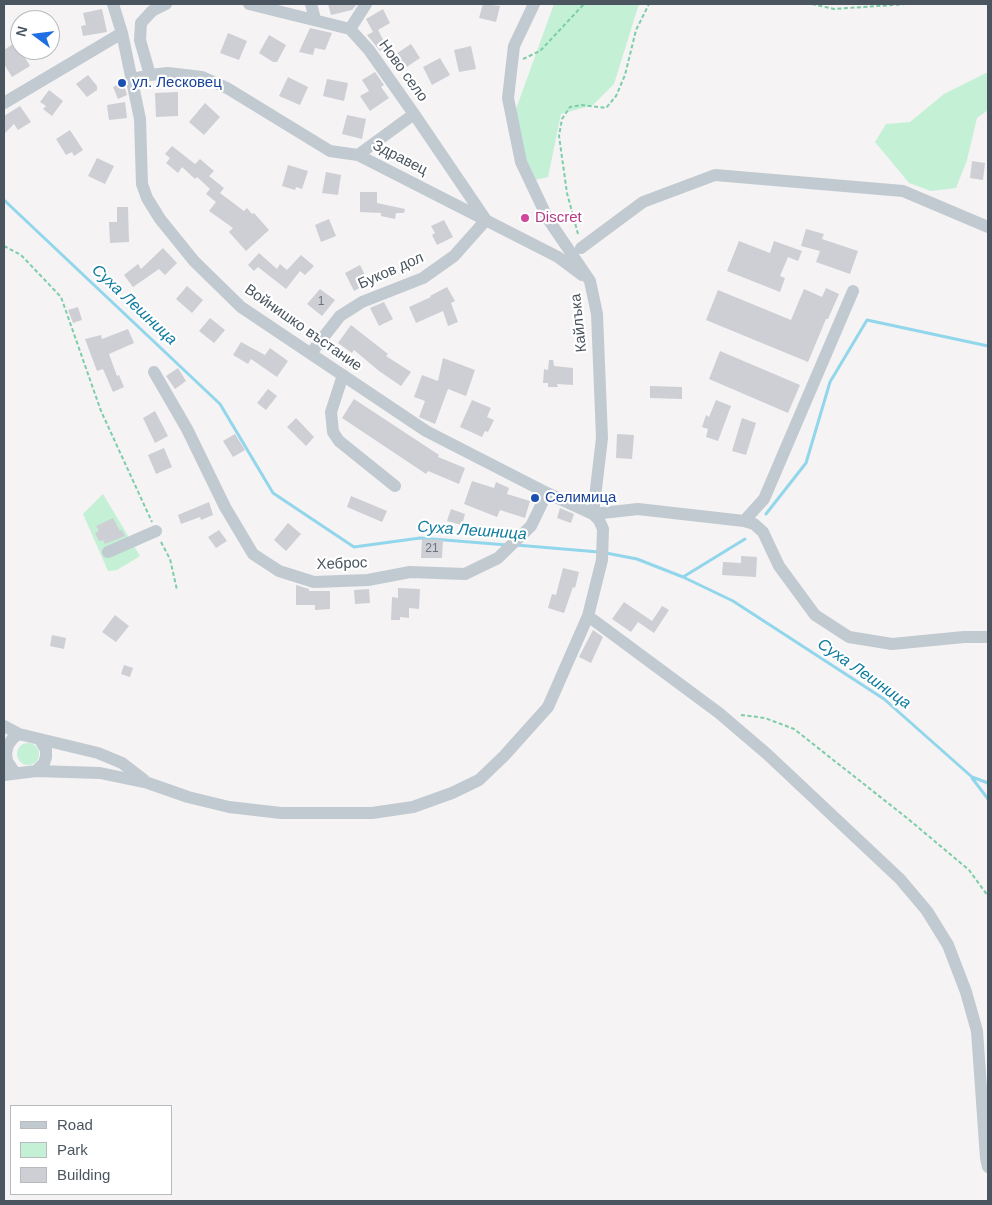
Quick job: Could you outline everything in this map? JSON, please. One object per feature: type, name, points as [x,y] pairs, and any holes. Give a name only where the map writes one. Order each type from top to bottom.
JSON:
[{"type":"street","name":"Войнишко въстание","points":[[113,4],[122,33],[140,120],[142,184],[153,210],[194,261],[241,307],[426,431],[547,493],[593,514]]},
{"type":"street","points":[[150,75],[140,40],[141,23],[152,11],[166,4]]},
{"type":"street","points":[[249,4],[316,19],[350,29],[366,4]]},
{"type":"street","points":[[311,4],[316,19]]},
{"type":"street","name":"Кайлъка","points":[[534,4],[514,46],[508,98],[521,162],[548,219],[590,281],[597,314],[602,438],[593,514]]},
{"type":"street","name":"Ново село","points":[[350,29],[368,50],[414,114],[486,220]]},
{"type":"street","points":[[5,101],[122,33]]},
{"type":"street","name":"Здравец","points":[[132,79],[168,73],[202,77],[227,88],[330,151],[358,155],[558,257],[590,281]]},
{"type":"street","points":[[358,155],[414,114]]},
{"type":"street","points":[[581,248],[643,202],[715,175],[903,190],[988,227]]},
{"type":"street","name":"Буков дол","points":[[311,354],[340,316],[362,302],[423,278],[454,256],[486,220]]},
{"type":"street","points":[[744,522],[764,499],[854,291]]},
{"type":"street","name":"Хеброс","points":[[154,372],[187,429],[225,507],[253,554],[287,574],[314,582],[368,580],[410,572],[465,574],[498,558],[531,526],[547,493]]},
{"type":"street","points":[[343,375],[331,412],[333,432],[339,441],[395,486]]},
{"type":"street","points":[[593,514],[638,509],[744,522],[759,527],[779,566],[815,615],[849,637],[892,644],[964,637],[988,637]]},
{"type":"street","points":[[19,734],[8,745],[6,753],[10,774],[36,771],[100,773],[148,783],[188,797],[229,807],[281,813],[372,813],[413,807],[452,793],[479,780],[504,756],[548,707],[588,616],[602,560],[602,529],[599,520],[593,514]]},
{"type":"street","points":[[108,552],[156,531]]},
{"type":"street","points":[[588,616],[719,713],[767,754],[900,879],[927,911],[948,945],[966,992],[978,1031],[988,1167]]},
{"type":"street","points":[[4,726],[19,734],[98,753],[122,763],[148,783]]},
{"type":"street","points":[[36,771],[44,763],[46,757],[46,750],[40,740]]},
{"type":"path","points":[[512,64],[540,51],[584,4]]},
{"type":"path","points":[[581,248],[567,193],[559,136],[562,119],[570,107],[582,105],[606,108],[616,96],[625,75],[636,30],[649,4]]},
{"type":"path","points":[[812,4],[834,9],[907,4]]},
{"type":"path","points":[[4,246],[21,255],[61,297],[101,411],[170,559],[177,590]]},
{"type":"path","points":[[719,713],[765,718],[794,729],[907,818],[969,870],[988,896]]},
{"type":"green space","points":[[554,4],[640,4],[614,84],[593,105],[561,114],[548,177],[530,181],[512,120]]},
{"type":"green space","points":[[988,72],[988,110],[977,118],[967,160],[956,188],[931,191],[909,183],[875,142],[886,124],[910,122],[944,94]]},
{"type":"green space","points":[[103,494],[140,556],[117,570],[108,571],[83,514]]},
{"type":"green space","points":[[28,743],[36,746],[39,754],[36,762],[28,765],[20,762],[17,754],[20,746]]},
{"type":"building","points":[[328,4],[357,4],[352,10],[331,15]]},
{"type":"building","points":[[483,4],[500,6],[496,22],[479,18]]},
{"type":"building","points":[[102,9],[107,32],[83,36],[81,26],[86,25],[83,13]]},
{"type":"building","points":[[383,9],[390,23],[378,30],[387,47],[380,51],[367,35],[373,32],[366,19]]},
{"type":"building","points":[[310,28],[332,33],[325,50],[315,48],[313,55],[299,52]]},
{"type":"building","points":[[228,33],[247,41],[239,60],[220,53]]},
{"type":"building","points":[[269,35],[286,45],[277,62],[273,62],[259,53]]},
{"type":"building","points":[[411,44],[420,58],[405,68],[396,54]]},
{"type":"building","points":[[10,46],[10,60],[26,60],[30,66],[12,77],[4,64],[4,50]]},
{"type":"building","points":[[471,46],[476,69],[459,72],[454,50]]},
{"type":"building","points":[[440,58],[450,75],[432,85],[423,67]]},
{"type":"building","points":[[375,72],[384,85],[381,87],[389,98],[370,111],[360,96],[369,91],[362,80]]},
{"type":"building","points":[[88,75],[97,86],[97,90],[87,97],[76,84]]},
{"type":"building","points":[[288,77],[308,87],[300,105],[279,96]]},
{"type":"building","points":[[327,79],[348,83],[344,101],[323,96]]},
{"type":"building","points":[[123,82],[127,95],[118,99],[113,87]]},
{"type":"building","points":[[49,90],[63,101],[52,116],[43,109],[46,106],[40,102]]},
{"type":"building","points":[[178,92],[178,116],[156,117],[155,93]]},
{"type":"building","points":[[125,102],[127,118],[109,120],[107,105]]},
{"type":"building","points":[[205,103],[220,117],[204,135],[189,122]]},
{"type":"building","points":[[20,106],[31,122],[18,130],[14,124],[4,134],[4,116]]},
{"type":"building","points":[[347,115],[366,119],[362,139],[342,134]]},
{"type":"building","points":[[70,130],[83,150],[74,156],[72,152],[66,155],[56,139]]},
{"type":"building","points":[[172,146],[195,164],[200,159],[214,171],[209,176],[224,188],[220,193],[244,211],[247,208],[252,214],[254,213],[269,230],[246,251],[229,232],[233,228],[209,211],[216,202],[206,194],[210,189],[182,167],[178,173],[166,163],[170,158],[165,154]]},
{"type":"building","points":[[97,158],[114,166],[105,184],[88,176]]},
{"type":"building","points":[[972,161],[985,163],[983,180],[970,178]]},
{"type":"building","points":[[288,165],[308,171],[302,189],[296,187],[295,190],[282,186]]},
{"type":"building","points":[[326,172],[341,175],[338,195],[322,193]]},
{"type":"building","points":[[360,192],[377,192],[377,203],[405,209],[404,213],[396,213],[395,219],[381,216],[381,213],[360,212]]},
{"type":"building","points":[[117,207],[128,207],[129,242],[110,243],[109,222],[117,222]]},
{"type":"building","points":[[329,219],[336,236],[321,242],[315,225]]},
{"type":"building","points":[[444,220],[453,237],[437,245],[432,235],[435,233],[431,226]]},
{"type":"building","points":[[806,229],[824,234],[822,239],[858,251],[850,274],[816,262],[820,251],[801,246]]},
{"type":"building","points":[[739,241],[770,253],[774,241],[802,251],[798,261],[788,257],[780,276],[785,278],[780,292],[727,271]]},
{"type":"building","points":[[163,248],[177,263],[165,275],[159,269],[133,287],[124,275],[138,264],[141,269]]},
{"type":"building","points":[[259,253],[277,269],[280,264],[287,270],[301,255],[314,266],[305,275],[300,271],[286,289],[258,267],[254,271],[248,265]]},
{"type":"building","points":[[360,265],[369,283],[354,291],[345,273]]},
{"type":"building","points":[[187,286],[203,300],[192,313],[176,299]]},
{"type":"building","points":[[447,287],[455,301],[451,303],[458,322],[448,326],[443,311],[416,323],[409,307]]},
{"type":"building","points":[[826,288],[839,294],[808,362],[706,320],[718,290],[791,320],[804,289],[822,297]]},
{"type":"building","points":[[320,289],[335,300],[322,316],[307,304]]},
{"type":"building","points":[[384,302],[393,319],[379,326],[370,308]]},
{"type":"building","points":[[78,307],[82,320],[73,323],[68,310]]},
{"type":"building","points":[[210,318],[225,330],[214,343],[199,331]]},
{"type":"building","points":[[351,325],[388,354],[386,356],[411,372],[401,386],[354,350],[352,353],[338,343]]},
{"type":"building","points":[[128,329],[134,343],[109,354],[117,376],[119,375],[124,387],[113,392],[103,369],[97,371],[85,339],[101,335],[102,339]]},
{"type":"building","points":[[241,342],[265,355],[270,348],[288,361],[277,377],[251,359],[248,364],[233,355]]},
{"type":"building","points":[[720,351],[800,385],[788,413],[709,379]]},
{"type":"building","points":[[443,358],[475,370],[466,396],[448,389],[435,424],[419,417],[425,401],[414,397],[422,375],[438,381]]},
{"type":"building","points":[[549,360],[553,360],[554,366],[573,368],[573,385],[557,384],[558,387],[548,387],[548,383],[543,383],[544,369],[548,370]]},
{"type":"building","points":[[178,368],[186,381],[175,389],[166,376]]},
{"type":"building","points":[[650,386],[682,387],[682,399],[650,398]]},
{"type":"building","points":[[268,389],[277,396],[266,410],[257,403]]},
{"type":"building","points":[[354,399],[439,455],[438,457],[465,468],[459,484],[428,471],[426,474],[342,418]]},
{"type":"building","points":[[472,400],[491,408],[487,417],[494,420],[488,432],[485,431],[482,437],[460,427]]},
{"type":"building","points":[[716,400],[731,406],[718,441],[706,437],[708,429],[702,427],[706,415],[709,417]]},
{"type":"building","points":[[155,411],[168,436],[155,443],[143,418]]},
{"type":"building","points":[[296,418],[314,437],[306,446],[287,427]]},
{"type":"building","points":[[742,418],[756,423],[746,455],[732,451]]},
{"type":"building","points":[[235,434],[245,450],[233,457],[223,441]]},
{"type":"building","points":[[617,434],[634,435],[632,459],[616,458]]},
{"type":"building","points":[[164,448],[172,467],[156,474],[148,455]]},
{"type":"building","points":[[472,481],[494,488],[496,482],[509,488],[507,494],[530,501],[525,518],[500,510],[497,517],[464,504]]},
{"type":"building","points":[[351,496],[387,511],[382,522],[347,507]]},
{"type":"building","points":[[209,502],[213,515],[201,520],[200,517],[181,524],[178,515]]},
{"type":"building","points":[[560,508],[574,514],[571,523],[557,518]]},
{"type":"building","points":[[451,509],[465,514],[462,525],[447,521]]},
{"type":"building","points":[[113,518],[125,536],[105,544],[103,540],[99,541],[95,533],[99,531],[96,526]]},
{"type":"building","points":[[288,523],[301,534],[286,551],[274,540]]},
{"type":"building","points":[[219,530],[227,541],[216,548],[208,537]]},
{"type":"building","points":[[422,539],[443,540],[442,558],[421,558]]},
{"type":"building","points":[[741,556],[757,557],[756,577],[722,575],[723,562],[741,563]]},
{"type":"building","points":[[563,568],[579,572],[575,588],[573,587],[564,613],[548,608],[552,594],[556,595]]},
{"type":"building","points":[[296,585],[309,589],[309,591],[330,591],[330,609],[315,610],[315,605],[296,605]]},
{"type":"building","points":[[398,588],[420,589],[419,609],[409,608],[409,618],[400,617],[400,620],[391,620],[392,597],[398,598]]},
{"type":"building","points":[[369,589],[370,603],[355,604],[354,590]]},
{"type":"building","points":[[624,602],[652,621],[662,606],[669,610],[654,633],[638,622],[631,632],[612,619]]},
{"type":"building","points":[[115,615],[129,626],[116,642],[102,632]]},
{"type":"building","points":[[593,630],[603,637],[591,663],[579,657]]},
{"type":"building","points":[[52,635],[66,638],[64,649],[50,646]]},
{"type":"building","points":[[124,665],[133,668],[130,677],[121,674]]},
{"type":"waterway","name":"Суха Лешница","points":[[4,200],[220,404],[273,493],[354,547],[420,538],[507,545]]},
{"type":"waterway","points":[[766,514],[806,463],[830,382],[867,320],[988,346]]},
{"type":"waterway","points":[[683,577],[745,539]]},
{"type":"waterway","name":"Суха Лешница","points":[[516,545],[599,552]]},
{"type":"waterway","name":"Суха Лешница","points":[[606,553],[637,559],[683,577],[733,601],[884,699],[972,777],[988,783]]},
{"type":"waterway","points":[[972,778],[988,799]]},
{"type":"place","name":"ул. Лесковец","points":[[122,83]]},
{"type":"place","name":"Discret","points":[[525,218]]},
{"type":"place","name":"Селимица","points":[[535,498]]}]
